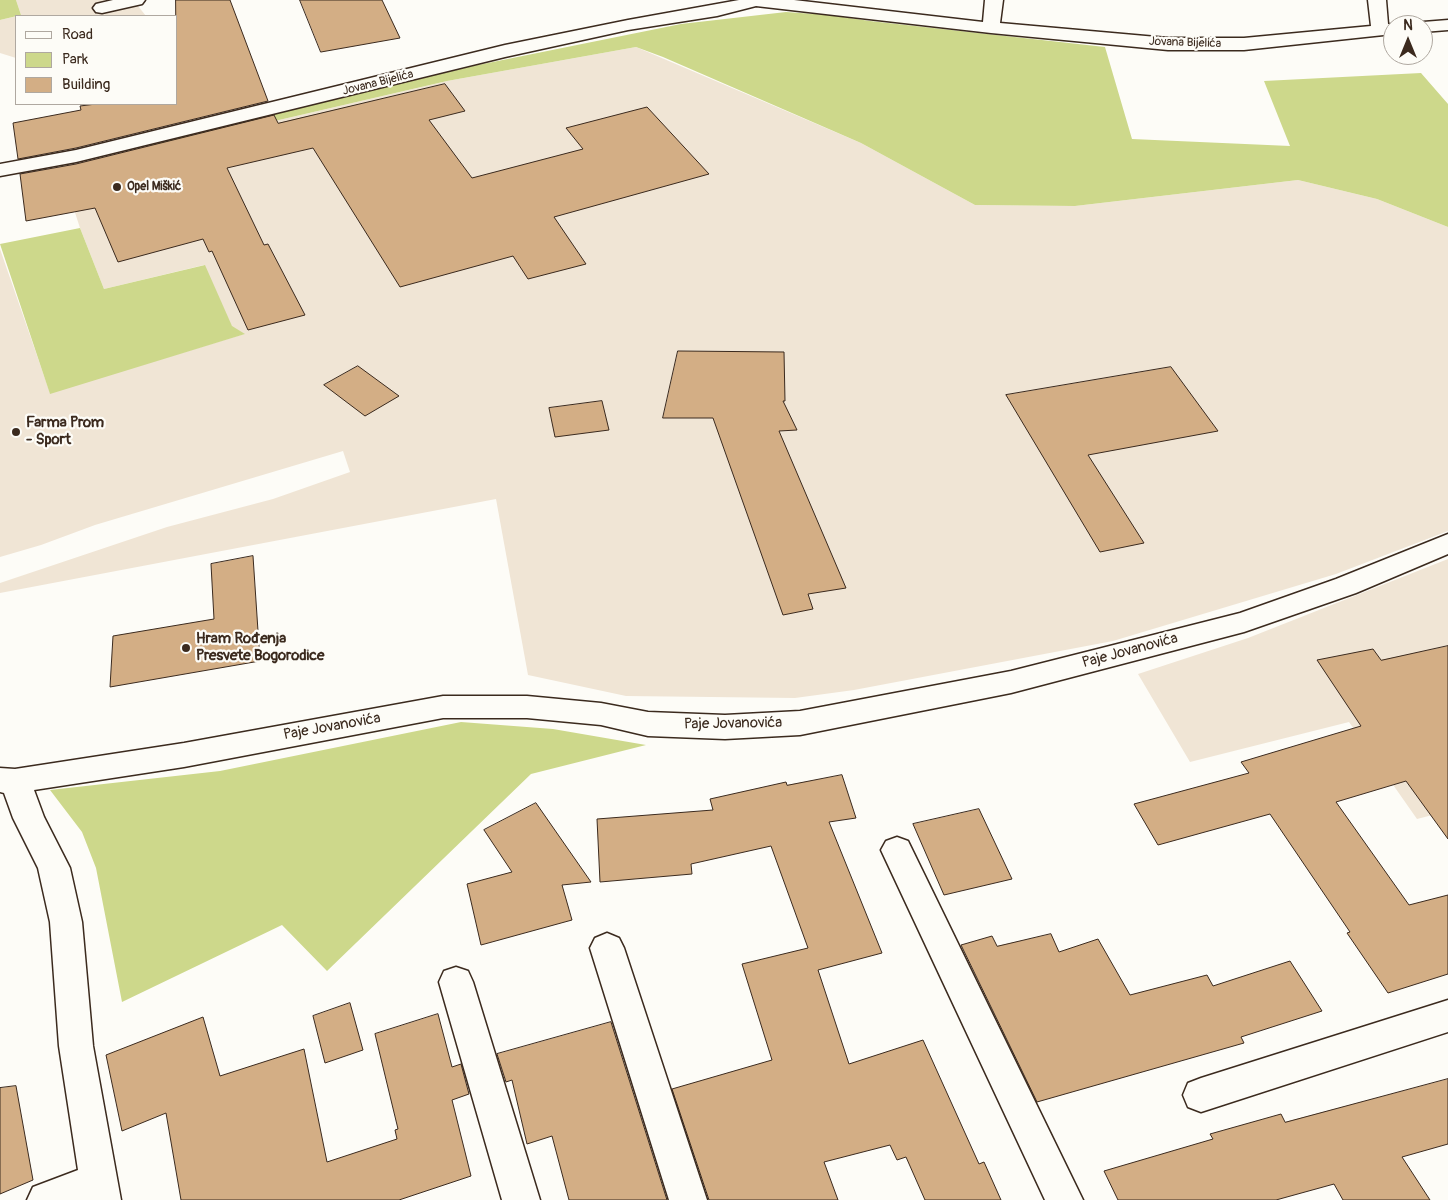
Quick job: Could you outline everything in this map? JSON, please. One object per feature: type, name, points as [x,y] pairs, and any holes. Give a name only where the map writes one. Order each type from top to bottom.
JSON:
[{"type":"street","points":[[102,8],[136,0]]},
{"type":"street","points":[[990,28],[994,0]]},
{"type":"street","name":"Jovana Bijelića","points":[[1376,0],[1383,19]]},
{"type":"street","name":"Jovana Bijelića","points":[[0,170],[76,156],[505,51],[628,25],[717,11],[749,1],[990,28],[1207,45],[1244,44],[1383,30]]},
{"type":"street","points":[[1433,27],[1448,26]]},
{"type":"street","name":"Paje Jovanovića","points":[[8,781],[184,755],[443,707],[527,707],[601,714],[648,724],[725,727],[800,723],[1011,682],[1244,622],[1346,586],[1448,543]]},
{"type":"street","points":[[8,781],[54,868],[66,922],[76,1046],[100,1190],[46,1200]]},
{"type":"street","points":[[897,850],[1064,1200]]},
{"type":"street","points":[[607,948],[688,1200]]},
{"type":"street","points":[[456,982],[521,1200]]},
{"type":"street","points":[[1201,1095],[1448,1016]]},
{"type":"shaded area","points":[[16,0],[127,0],[138,6],[145,15],[21,15]]},
{"type":"shaded area","points":[[15,16],[15,58],[0,53],[0,20]]},
{"type":"shaded area","points":[[636,47],[861,143],[975,205],[1075,206],[1298,180],[1377,199],[1448,227],[1448,531],[1336,574],[1113,641],[854,690],[795,698],[626,696],[528,675],[496,499],[0,593],[0,583],[167,527],[273,499],[350,472],[343,451],[95,525],[41,545],[0,557],[0,249],[50,393],[244,334],[232,327],[204,265],[104,289],[80,228],[60,166],[150,144],[154,149],[447,81]]},
{"type":"shaded area","points":[[1448,559],[1448,811],[1417,819],[1349,722],[1190,762],[1138,674],[1248,638]]},
{"type":"green space","points":[[0,0],[16,0],[21,15],[0,20]]},
{"type":"green space","points":[[786,12],[829,15],[1105,47],[1132,139],[1290,146],[1264,81],[1421,73],[1448,104],[1448,227],[1377,199],[1298,180],[1075,206],[975,205],[861,143],[636,47],[447,81],[154,149],[150,144],[473,66],[681,24]]},
{"type":"green space","points":[[80,228],[104,289],[205,265],[232,326],[245,334],[50,394],[0,244]]},
{"type":"green space","points":[[461,722],[553,729],[646,745],[531,774],[327,971],[282,925],[122,1002],[96,868],[82,832],[50,790],[220,771]]},
{"type":"building","points":[[176,0],[230,0],[268,101],[76,148],[18,159],[13,123],[81,110],[80,106],[88,105],[178,105],[178,15],[176,15]]},
{"type":"building","points":[[300,0],[382,0],[400,38],[321,52]]},
{"type":"building","points":[[445,84],[465,111],[429,120],[472,178],[583,149],[566,128],[647,107],[709,174],[554,217],[586,264],[528,279],[513,256],[400,287],[313,148],[227,168],[264,245],[268,244],[305,315],[248,330],[212,251],[209,252],[203,239],[118,262],[95,208],[26,221],[20,174],[76,164],[274,115],[278,123]]},
{"type":"building","points":[[678,351],[784,352],[785,401],[783,401],[797,430],[779,431],[846,588],[808,594],[813,609],[783,615],[713,418],[663,418]]},
{"type":"building","points":[[358,366],[399,396],[365,416],[324,385]]},
{"type":"building","points":[[1171,367],[1218,431],[1088,455],[1144,543],[1100,552],[1006,395]]},
{"type":"building","points":[[602,401],[609,430],[555,437],[549,408]]},
{"type":"building","name":"Hram Rođenja Presvete Bogorodice","points":[[253,556],[260,661],[110,687],[113,636],[214,619],[211,564]]},
{"type":"building","points":[[1448,646],[1448,839],[1406,781],[1336,802],[1409,905],[1448,895],[1448,974],[1388,993],[1347,933],[1350,932],[1270,814],[1158,845],[1134,804],[1249,773],[1241,762],[1361,726],[1317,660],[1373,649],[1381,660]]},
{"type":"building","points":[[842,775],[856,818],[829,822],[882,953],[818,970],[849,1064],[923,1040],[979,1164],[984,1162],[1001,1200],[925,1200],[906,1157],[897,1160],[890,1145],[824,1162],[838,1200],[709,1200],[672,1089],[772,1060],[742,964],[808,948],[771,846],[691,864],[692,874],[600,882],[597,819],[713,810],[710,799],[786,782],[787,785]]},
{"type":"building","points":[[536,803],[591,882],[562,885],[572,920],[481,945],[467,884],[512,872],[484,830]]},
{"type":"building","points":[[979,809],[1012,879],[944,895],[913,824]]},
{"type":"building","points":[[1051,934],[1059,952],[1098,939],[1130,995],[1207,975],[1213,986],[1290,961],[1322,1011],[1241,1037],[1244,1043],[1037,1102],[961,945],[992,936],[997,946]]},
{"type":"building","points":[[350,1003],[363,1050],[325,1063],[313,1016]]},
{"type":"building","points":[[438,1014],[452,1067],[461,1064],[469,1094],[452,1100],[471,1176],[399,1200],[181,1200],[166,1113],[122,1131],[106,1055],[203,1017],[220,1076],[304,1049],[327,1162],[397,1139],[395,1130],[398,1129],[375,1034]]},
{"type":"building","points":[[611,1022],[667,1200],[569,1200],[552,1136],[527,1144],[512,1080],[506,1082],[497,1054]]},
{"type":"building","points":[[1448,1079],[1448,1144],[1402,1157],[1430,1200],[1343,1200],[1334,1184],[1276,1200],[1118,1200],[1104,1171],[1213,1139],[1210,1134],[1281,1114],[1285,1122]]},
{"type":"building","points":[[16,1086],[33,1180],[0,1194],[0,1088]]},
{"type":"place","name":"Opel Miškić","points":[[117,187]]},
{"type":"place","name":"Farma Prom - Sport","points":[[16,432]]},
{"type":"place","name":"Hram Rođenja Presvete Bogorodice","points":[[186,648]]}]
